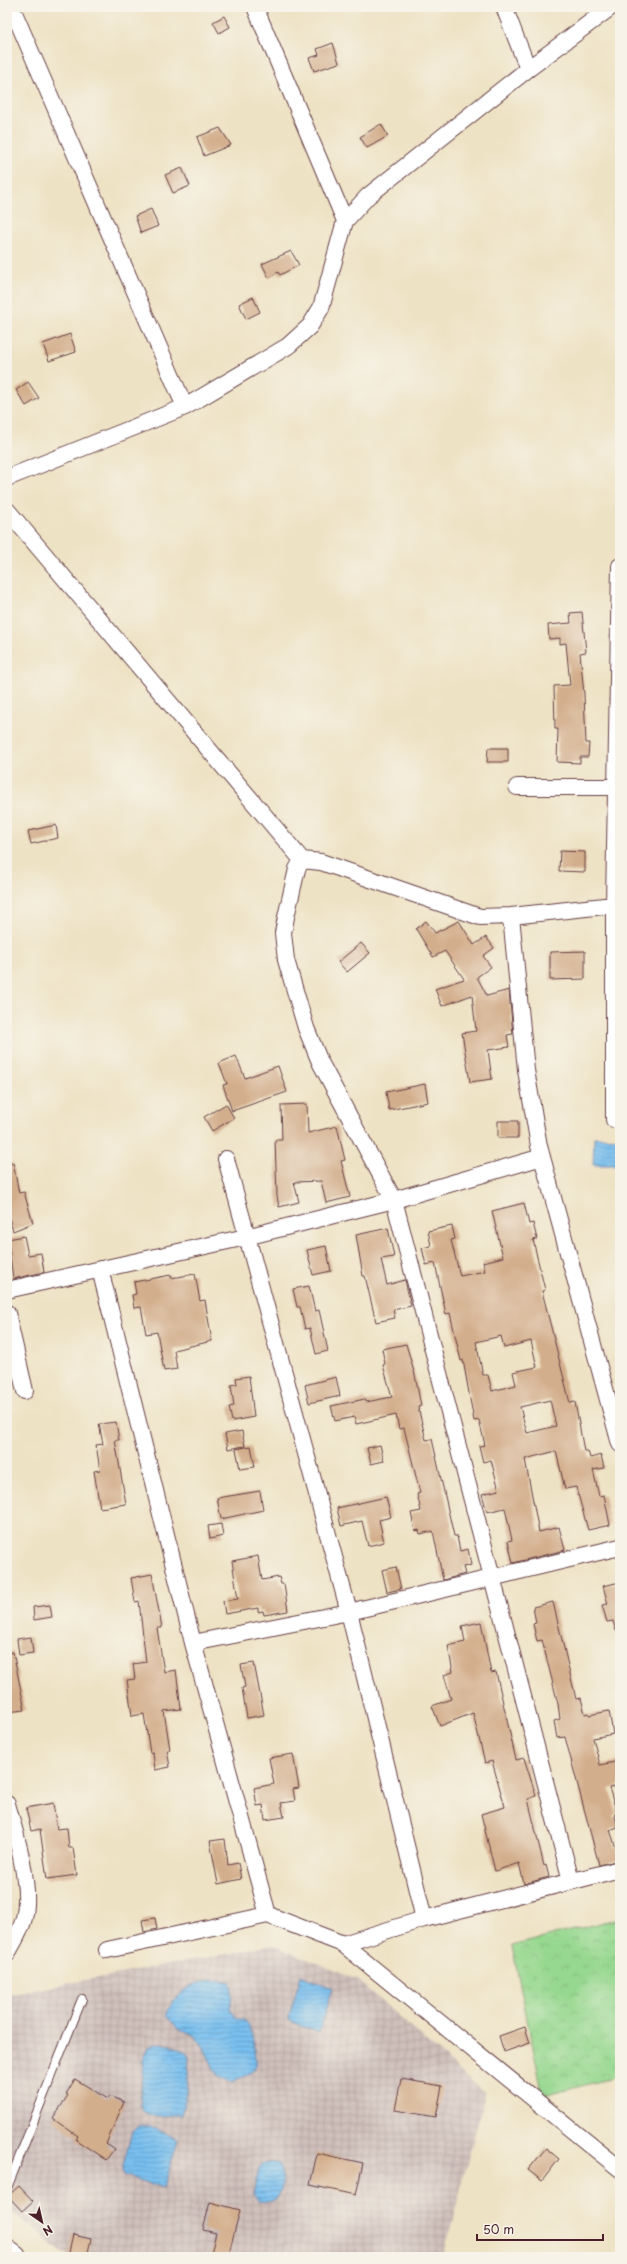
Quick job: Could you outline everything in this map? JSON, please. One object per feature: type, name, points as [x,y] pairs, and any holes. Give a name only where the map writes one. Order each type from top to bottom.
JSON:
[{"type":"main road","points":[[7,2251],[15,2257]]},
{"type":"street","points":[[255,7],[346,221]]},
{"type":"street","points":[[504,7],[528,69]]},
{"type":"street","points":[[7,478],[185,407],[288,346],[310,326],[321,308],[346,221],[368,196],[528,69],[611,7]]},
{"type":"street","points":[[16,14],[185,407]]},
{"type":"street","points":[[7,510],[302,860],[321,862],[480,917],[511,916],[614,905]]},
{"type":"street","points":[[614,1120],[614,905],[618,787],[620,566]]},
{"type":"street","points":[[517,787],[618,787]]},
{"type":"street","points":[[302,860],[297,869],[283,934],[286,960],[306,1028],[320,1062],[394,1200],[571,1881]]},
{"type":"street","points":[[511,916],[526,1070],[542,1158],[620,1444]]},
{"type":"street","points":[[7,1290],[246,1237],[394,1200],[542,1158]]},
{"type":"street","points":[[226,1159],[349,1612],[424,1919]]},
{"type":"street","points":[[100,1269],[193,1643],[268,1916]]},
{"type":"street","points":[[7,1313],[26,1391]]},
{"type":"street","points":[[193,1643],[349,1612],[620,1547]]},
{"type":"street","points":[[7,1804],[17,1836],[24,1876],[25,1894],[24,1918],[7,1954]]},
{"type":"street","points":[[343,1944],[424,1919],[620,1869]]},
{"type":"street","points":[[107,1950],[268,1916],[343,1944],[620,2169]]},
{"type":"lane","points":[[7,2188],[82,1999]]},
{"type":"shaded area","points":[[273,1945],[358,1980],[485,2094],[443,2257],[69,2257],[7,2208],[7,1995]]},
{"type":"green space","points":[[620,1918],[620,2076],[543,2096],[512,1946]]},
{"type":"water","points":[[594,1137],[620,1138],[620,1165],[593,1165]]},
{"type":"water","points":[[301,1975],[332,1988],[319,2033],[288,2020]]},
{"type":"water","points":[[219,1979],[230,1982],[233,1994],[230,2008],[237,2019],[243,2020],[248,2024],[256,2057],[256,2065],[252,2071],[232,2083],[217,2075],[203,2046],[196,2036],[178,2028],[166,2016],[174,2000],[186,1989],[201,1982]]},
{"type":"water","points":[[159,2043],[180,2048],[189,2057],[187,2094],[181,2115],[153,2115],[148,2114],[140,2107],[143,2059],[149,2047]]},
{"type":"water","points":[[138,2125],[160,2130],[178,2140],[164,2188],[123,2175],[122,2170],[132,2131]]},
{"type":"water","points":[[269,2162],[279,2164],[283,2174],[281,2189],[273,2202],[259,2201],[253,2194],[259,2168],[262,2164]]},
{"type":"building","points":[[224,16],[230,27],[219,33],[213,22]]},
{"type":"building","points":[[333,43],[339,63],[314,71],[309,58],[319,55],[317,49]]},
{"type":"building","points":[[381,124],[388,136],[367,148],[360,137]]},
{"type":"building","points":[[220,128],[231,145],[204,156],[197,137]]},
{"type":"building","points":[[182,168],[190,186],[173,193],[165,175]]},
{"type":"building","points":[[151,209],[158,226],[141,233],[135,216]]},
{"type":"building","points":[[291,251],[299,265],[280,275],[278,272],[269,278],[262,264]]},
{"type":"building","points":[[253,297],[260,312],[246,319],[239,304]]},
{"type":"building","points":[[70,334],[76,352],[49,361],[43,344]]},
{"type":"building","points":[[28,382],[39,398],[26,406],[16,390]]},
{"type":"building","points":[[582,612],[586,652],[580,653],[584,694],[586,743],[589,743],[588,757],[580,757],[580,763],[557,762],[558,729],[555,729],[554,686],[570,685],[566,643],[560,644],[560,638],[549,639],[548,625],[571,623],[570,613]]},
{"type":"building","points":[[488,748],[508,748],[508,762],[487,762]]},
{"type":"building","points":[[56,825],[58,838],[31,844],[28,831]]},
{"type":"building","points":[[560,851],[585,852],[585,872],[559,871]]},
{"type":"building","points":[[426,921],[435,933],[459,921],[474,945],[486,937],[494,948],[483,956],[491,967],[477,977],[487,996],[509,990],[513,1034],[507,1035],[509,1047],[488,1050],[492,1079],[470,1082],[462,1033],[476,1031],[472,995],[442,1006],[435,989],[464,979],[445,951],[433,957],[416,929]]},
{"type":"building","points":[[361,943],[370,953],[347,972],[338,962]]},
{"type":"building","points":[[585,951],[585,979],[550,980],[550,952]]},
{"type":"building","points":[[236,1056],[245,1078],[278,1066],[287,1092],[232,1111],[223,1085],[227,1084],[219,1063]]},
{"type":"building","points":[[425,1084],[428,1102],[389,1110],[386,1092]]},
{"type":"building","points":[[226,1104],[234,1118],[212,1131],[204,1117]]},
{"type":"building","points":[[307,1104],[308,1133],[337,1126],[345,1160],[341,1161],[350,1197],[326,1203],[321,1181],[294,1182],[299,1202],[279,1207],[277,1196],[275,1140],[282,1140],[281,1105]]},
{"type":"building","points":[[498,1121],[518,1121],[518,1138],[498,1138]]},
{"type":"building","points":[[13,1163],[19,1193],[24,1192],[33,1223],[13,1231],[7,1211],[7,1164]]},
{"type":"building","points":[[524,1203],[529,1224],[533,1223],[537,1239],[533,1240],[545,1290],[542,1291],[570,1403],[575,1402],[584,1451],[588,1451],[590,1458],[601,1455],[604,1468],[593,1470],[599,1496],[604,1495],[610,1525],[588,1530],[576,1487],[565,1489],[556,1451],[525,1459],[539,1532],[559,1527],[565,1550],[513,1563],[508,1541],[512,1540],[505,1508],[487,1512],[482,1494],[499,1490],[491,1460],[483,1462],[479,1446],[485,1445],[479,1420],[474,1421],[463,1360],[461,1361],[450,1313],[446,1314],[435,1263],[426,1265],[422,1248],[431,1246],[428,1231],[452,1226],[455,1239],[451,1240],[460,1276],[485,1271],[483,1262],[503,1257],[492,1211]],"holes":[[[501,1336],[504,1348],[531,1341],[537,1367],[513,1372],[516,1385],[492,1391],[488,1375],[483,1375],[476,1342]],[[550,1400],[556,1426],[527,1433],[520,1407]]]},
{"type":"building","points":[[388,1228],[394,1257],[381,1259],[387,1285],[405,1280],[411,1306],[393,1310],[395,1318],[376,1322],[365,1276],[363,1276],[356,1235]]},
{"type":"building","points":[[24,1236],[28,1255],[41,1253],[44,1272],[13,1279],[8,1239]]},
{"type":"building","points":[[326,1246],[331,1271],[313,1275],[307,1250]]},
{"type":"building","points":[[195,1274],[200,1301],[205,1300],[212,1341],[174,1350],[177,1369],[164,1371],[157,1332],[146,1334],[141,1307],[134,1308],[132,1295],[136,1294],[134,1282],[171,1275],[171,1278]]},
{"type":"building","points":[[309,1286],[315,1311],[319,1310],[328,1351],[316,1354],[310,1328],[305,1329],[300,1307],[297,1307],[293,1289]]},
{"type":"building","points":[[406,1344],[415,1375],[421,1406],[418,1407],[426,1440],[432,1439],[454,1536],[457,1536],[460,1551],[468,1549],[471,1565],[463,1567],[465,1574],[443,1580],[433,1531],[420,1534],[419,1530],[415,1531],[411,1513],[421,1511],[417,1494],[420,1493],[404,1428],[399,1429],[396,1415],[356,1424],[354,1417],[335,1421],[331,1406],[365,1399],[366,1402],[392,1397],[383,1365],[385,1364],[382,1349]]},
{"type":"building","points":[[249,1376],[254,1417],[232,1421],[229,1407],[234,1406],[231,1385],[237,1384],[236,1378]]},
{"type":"building","points":[[336,1377],[340,1396],[309,1403],[305,1385]]},
{"type":"building","points":[[116,1422],[119,1440],[115,1440],[126,1504],[100,1508],[94,1471],[100,1470],[96,1445],[103,1444],[99,1424]]},
{"type":"building","points":[[242,1431],[245,1446],[228,1449],[225,1434]]},
{"type":"building","points":[[380,1445],[384,1461],[371,1464],[367,1448]]},
{"type":"building","points":[[251,1446],[255,1467],[240,1469],[236,1449]]},
{"type":"building","points":[[260,1491],[263,1510],[221,1519],[217,1498]]},
{"type":"building","points":[[386,1497],[391,1517],[379,1520],[384,1542],[368,1546],[362,1521],[341,1526],[337,1508]]},
{"type":"building","points":[[221,1524],[223,1536],[210,1539],[208,1526]]},
{"type":"building","points":[[258,1556],[262,1580],[279,1577],[281,1584],[284,1584],[288,1611],[264,1615],[263,1611],[258,1612],[258,1608],[225,1614],[223,1601],[238,1599],[232,1561]]},
{"type":"building","points":[[396,1567],[401,1589],[387,1592],[382,1570]]},
{"type":"building","points":[[152,1574],[162,1628],[157,1628],[164,1672],[176,1670],[181,1709],[164,1711],[170,1750],[167,1750],[170,1767],[155,1770],[153,1752],[150,1753],[144,1714],[132,1716],[127,1680],[135,1679],[133,1664],[146,1662],[139,1601],[135,1602],[131,1578]]},
{"type":"building","points":[[620,1582],[620,1631],[616,1631],[613,1621],[607,1622],[602,1605],[608,1604],[603,1586]]},
{"type":"building","points":[[553,1602],[576,1699],[581,1698],[585,1714],[589,1713],[589,1715],[609,1711],[613,1734],[593,1738],[600,1765],[620,1761],[620,1785],[609,1788],[617,1813],[614,1814],[618,1827],[610,1830],[620,1860],[599,1865],[565,1737],[557,1738],[554,1721],[560,1719],[558,1704],[542,1640],[537,1641],[533,1624],[536,1623],[533,1607]]},
{"type":"building","points":[[50,1605],[52,1617],[34,1620],[33,1607]]},
{"type":"building","points":[[481,1622],[491,1673],[496,1672],[516,1760],[524,1758],[536,1796],[528,1799],[544,1866],[546,1865],[549,1877],[524,1884],[519,1863],[495,1871],[481,1814],[505,1807],[492,1761],[485,1763],[473,1713],[440,1726],[432,1706],[451,1699],[444,1675],[453,1672],[448,1646],[465,1642],[462,1626]]},
{"type":"building","points":[[31,1637],[33,1653],[19,1655],[17,1639]]},
{"type":"building","points":[[13,1652],[25,1710],[7,1712],[7,1653]]},
{"type":"building","points":[[254,1663],[264,1715],[247,1718],[242,1688],[245,1687],[241,1665]]},
{"type":"building","points":[[293,1754],[299,1788],[293,1789],[295,1801],[281,1803],[284,1817],[265,1820],[263,1805],[257,1806],[254,1788],[274,1784],[269,1758]]},
{"type":"building","points":[[53,1803],[57,1829],[67,1828],[69,1848],[73,1848],[77,1875],[47,1879],[40,1829],[31,1831],[26,1808]]},
{"type":"building","points":[[225,1839],[228,1865],[238,1863],[241,1879],[218,1884],[210,1841]]},
{"type":"building","points":[[155,1918],[157,1929],[144,1932],[142,1920]]},
{"type":"building","points":[[525,2027],[530,2043],[504,2052],[499,2036]]},
{"type":"building","points":[[75,2079],[108,2099],[110,2096],[124,2102],[106,2144],[114,2149],[106,2160],[76,2140],[78,2136],[53,2119],[68,2095],[66,2094]]},
{"type":"building","points":[[401,2079],[442,2086],[436,2117],[395,2110]]},
{"type":"building","points":[[546,2148],[559,2159],[542,2181],[528,2170]]},
{"type":"building","points":[[317,2153],[363,2163],[356,2195],[310,2185]]},
{"type":"building","points":[[19,2186],[33,2201],[22,2211],[8,2196]]},
{"type":"building","points":[[210,2202],[240,2210],[228,2257],[210,2257],[216,2233],[203,2230]]},
{"type":"building","points":[[73,2235],[91,2239],[87,2257],[68,2257]]}]
